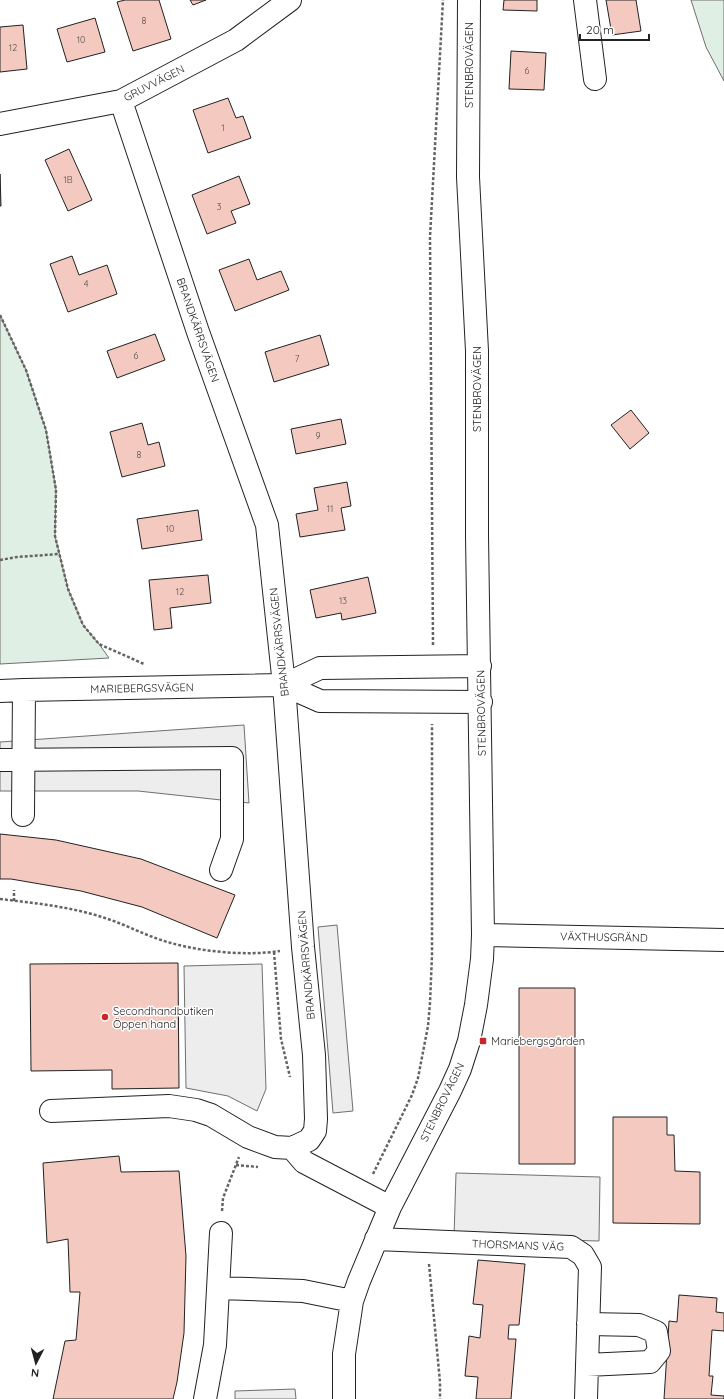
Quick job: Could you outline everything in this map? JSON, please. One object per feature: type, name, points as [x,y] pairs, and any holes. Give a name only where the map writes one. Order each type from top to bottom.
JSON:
[{"type":"street","name":"GRUVVÄGEN","points":[[0,124],[120,101],[236,40],[290,0]]},
{"type":"street","name":"STENBROVÄGEN","points":[[344,1399],[344,1354],[352,1301],[390,1207],[460,1069],[469,1041],[476,1005],[482,959],[481,702],[477,535],[477,351],[468,177],[469,0]]},
{"type":"street","points":[[585,0],[595,79]]},
{"type":"street","name":"BRANDKÄRRSVÄGEN","points":[[120,101],[198,332],[267,525],[284,685],[303,947],[314,1055],[316,1119],[314,1131],[309,1140],[292,1148]]},
{"type":"street","name":"MARIEBERGSVÄGEN","points":[[0,691],[284,685],[320,668],[480,666]]},
{"type":"street","name":"MARIEBERGSVÄGEN","points":[[284,685],[320,701],[481,702]]},
{"type":"street","points":[[23,815],[24,690]]},
{"type":"street","points":[[0,760],[232,758],[232,839],[221,870]]},
{"type":"street","name":"VÄXTHUSGRÄND","points":[[483,935],[724,940]]},
{"type":"street","points":[[51,1111],[168,1106],[196,1110],[211,1115],[248,1136],[275,1147],[292,1148],[304,1162],[390,1207]]},
{"type":"street","points":[[205,1399],[215,1345],[221,1233]]},
{"type":"street","name":"THORSMANS VÄG","points":[[376,1239],[571,1247],[583,1255],[590,1267],[586,1399]]},
{"type":"street","points":[[218,1288],[303,1291],[352,1301]]},
{"type":"street","points":[[587,1365],[650,1362],[659,1351],[656,1332],[639,1325],[588,1324]]},
{"type":"path","points":[[0,315],[26,370],[46,430],[56,490],[55,536],[68,589],[83,625],[99,644],[147,665]]},
{"type":"path","points":[[0,560],[17,557],[59,554]]},
{"type":"path","points":[[14,890],[14,901]]},
{"type":"path","points":[[0,899],[62,908],[105,918],[171,943],[198,949],[232,952],[274,952],[303,947]]},
{"type":"path","points":[[221,1233],[223,1198],[248,1136]]},
{"type":"path","points":[[428,1242],[440,1399]]},
{"type":"green space","points":[[691,0],[724,0],[724,81],[706,47]]},
{"type":"green space","points":[[0,315],[26,370],[46,430],[56,490],[55,536],[68,589],[83,625],[109,658],[0,664]]},
{"type":"shaded area","points":[[244,725],[249,803],[138,791],[0,791],[0,742]]},
{"type":"shaded area","points":[[337,925],[353,1111],[333,1113],[318,927]]},
{"type":"shaded area","points":[[262,964],[266,1089],[257,1111],[228,1096],[186,1088],[184,966]]},
{"type":"shaded area","points":[[456,1173],[600,1177],[599,1241],[454,1237]]},
{"type":"shaded area","points":[[295,1389],[296,1399],[235,1399],[235,1391]]},
{"type":"building","points":[[125,0],[159,0],[171,39],[133,51],[117,2]]},
{"type":"building","points":[[190,0],[206,0],[193,5]]},
{"type":"building","points":[[504,0],[537,0],[537,11],[503,10]]},
{"type":"building","points":[[606,0],[636,0],[641,31],[612,35]]},
{"type":"building","points":[[95,18],[105,52],[67,62],[57,29]]},
{"type":"building","points":[[23,25],[27,69],[0,72],[0,27]]},
{"type":"building","points":[[511,51],[546,53],[544,90],[509,89]]},
{"type":"building","points":[[228,98],[236,118],[243,116],[251,138],[208,153],[193,110]]},
{"type":"building","points":[[69,149],[92,200],[68,211],[45,160]]},
{"type":"building","points":[[0,174],[1,206],[0,206]]},
{"type":"building","points":[[239,176],[250,204],[231,211],[236,223],[207,234],[192,195]]},
{"type":"building","points":[[72,256],[79,275],[107,265],[117,294],[68,312],[50,264]]},
{"type":"building","points":[[249,259],[257,280],[281,271],[289,290],[235,311],[219,270]]},
{"type":"building","points":[[155,334],[165,360],[117,378],[107,351]]},
{"type":"building","points":[[320,335],[329,365],[274,382],[265,352]]},
{"type":"building","points":[[631,410],[649,433],[630,449],[611,425]]},
{"type":"building","points":[[341,419],[346,444],[296,454],[291,429]]},
{"type":"building","points":[[142,423],[148,445],[159,442],[165,466],[122,477],[110,432]]},
{"type":"building","points":[[347,482],[351,506],[341,508],[345,530],[300,537],[296,514],[318,510],[314,488]]},
{"type":"building","points":[[198,510],[202,540],[142,549],[137,519]]},
{"type":"building","points":[[208,575],[211,603],[170,608],[172,628],[154,630],[149,580]]},
{"type":"building","points":[[368,577],[376,613],[342,620],[341,613],[316,618],[310,590]]},
{"type":"building","points":[[0,834],[56,840],[141,859],[235,895],[217,938],[142,907],[81,891],[11,879],[0,879]]},
{"type":"building","name":"Secondhandbutiken Öppen hand","points":[[178,963],[179,1088],[112,1089],[112,1070],[31,1071],[30,964]]},
{"type":"building","points":[[519,988],[575,988],[575,1164],[519,1164]]},
{"type":"building","points":[[613,1117],[667,1117],[667,1135],[674,1135],[675,1171],[700,1172],[700,1224],[613,1223]]},
{"type":"building","points":[[119,1156],[121,1172],[179,1171],[186,1256],[184,1333],[173,1399],[53,1399],[65,1341],[76,1340],[80,1292],[70,1292],[68,1239],[47,1243],[43,1163]]},
{"type":"building","points":[[478,1260],[525,1264],[519,1325],[509,1325],[508,1339],[516,1339],[511,1399],[476,1399],[478,1377],[465,1376],[469,1336],[480,1338],[483,1305],[473,1304]]},
{"type":"building","points":[[679,1295],[717,1298],[716,1312],[724,1313],[724,1331],[712,1330],[709,1376],[713,1376],[711,1395],[724,1396],[724,1399],[664,1399],[669,1321],[677,1322]]},
{"type":"place","name":"Secondhandbutiken Öppen hand","points":[[105,1017]]},
{"type":"place","name":"Mariebergsgården","points":[[483,1041]]}]
